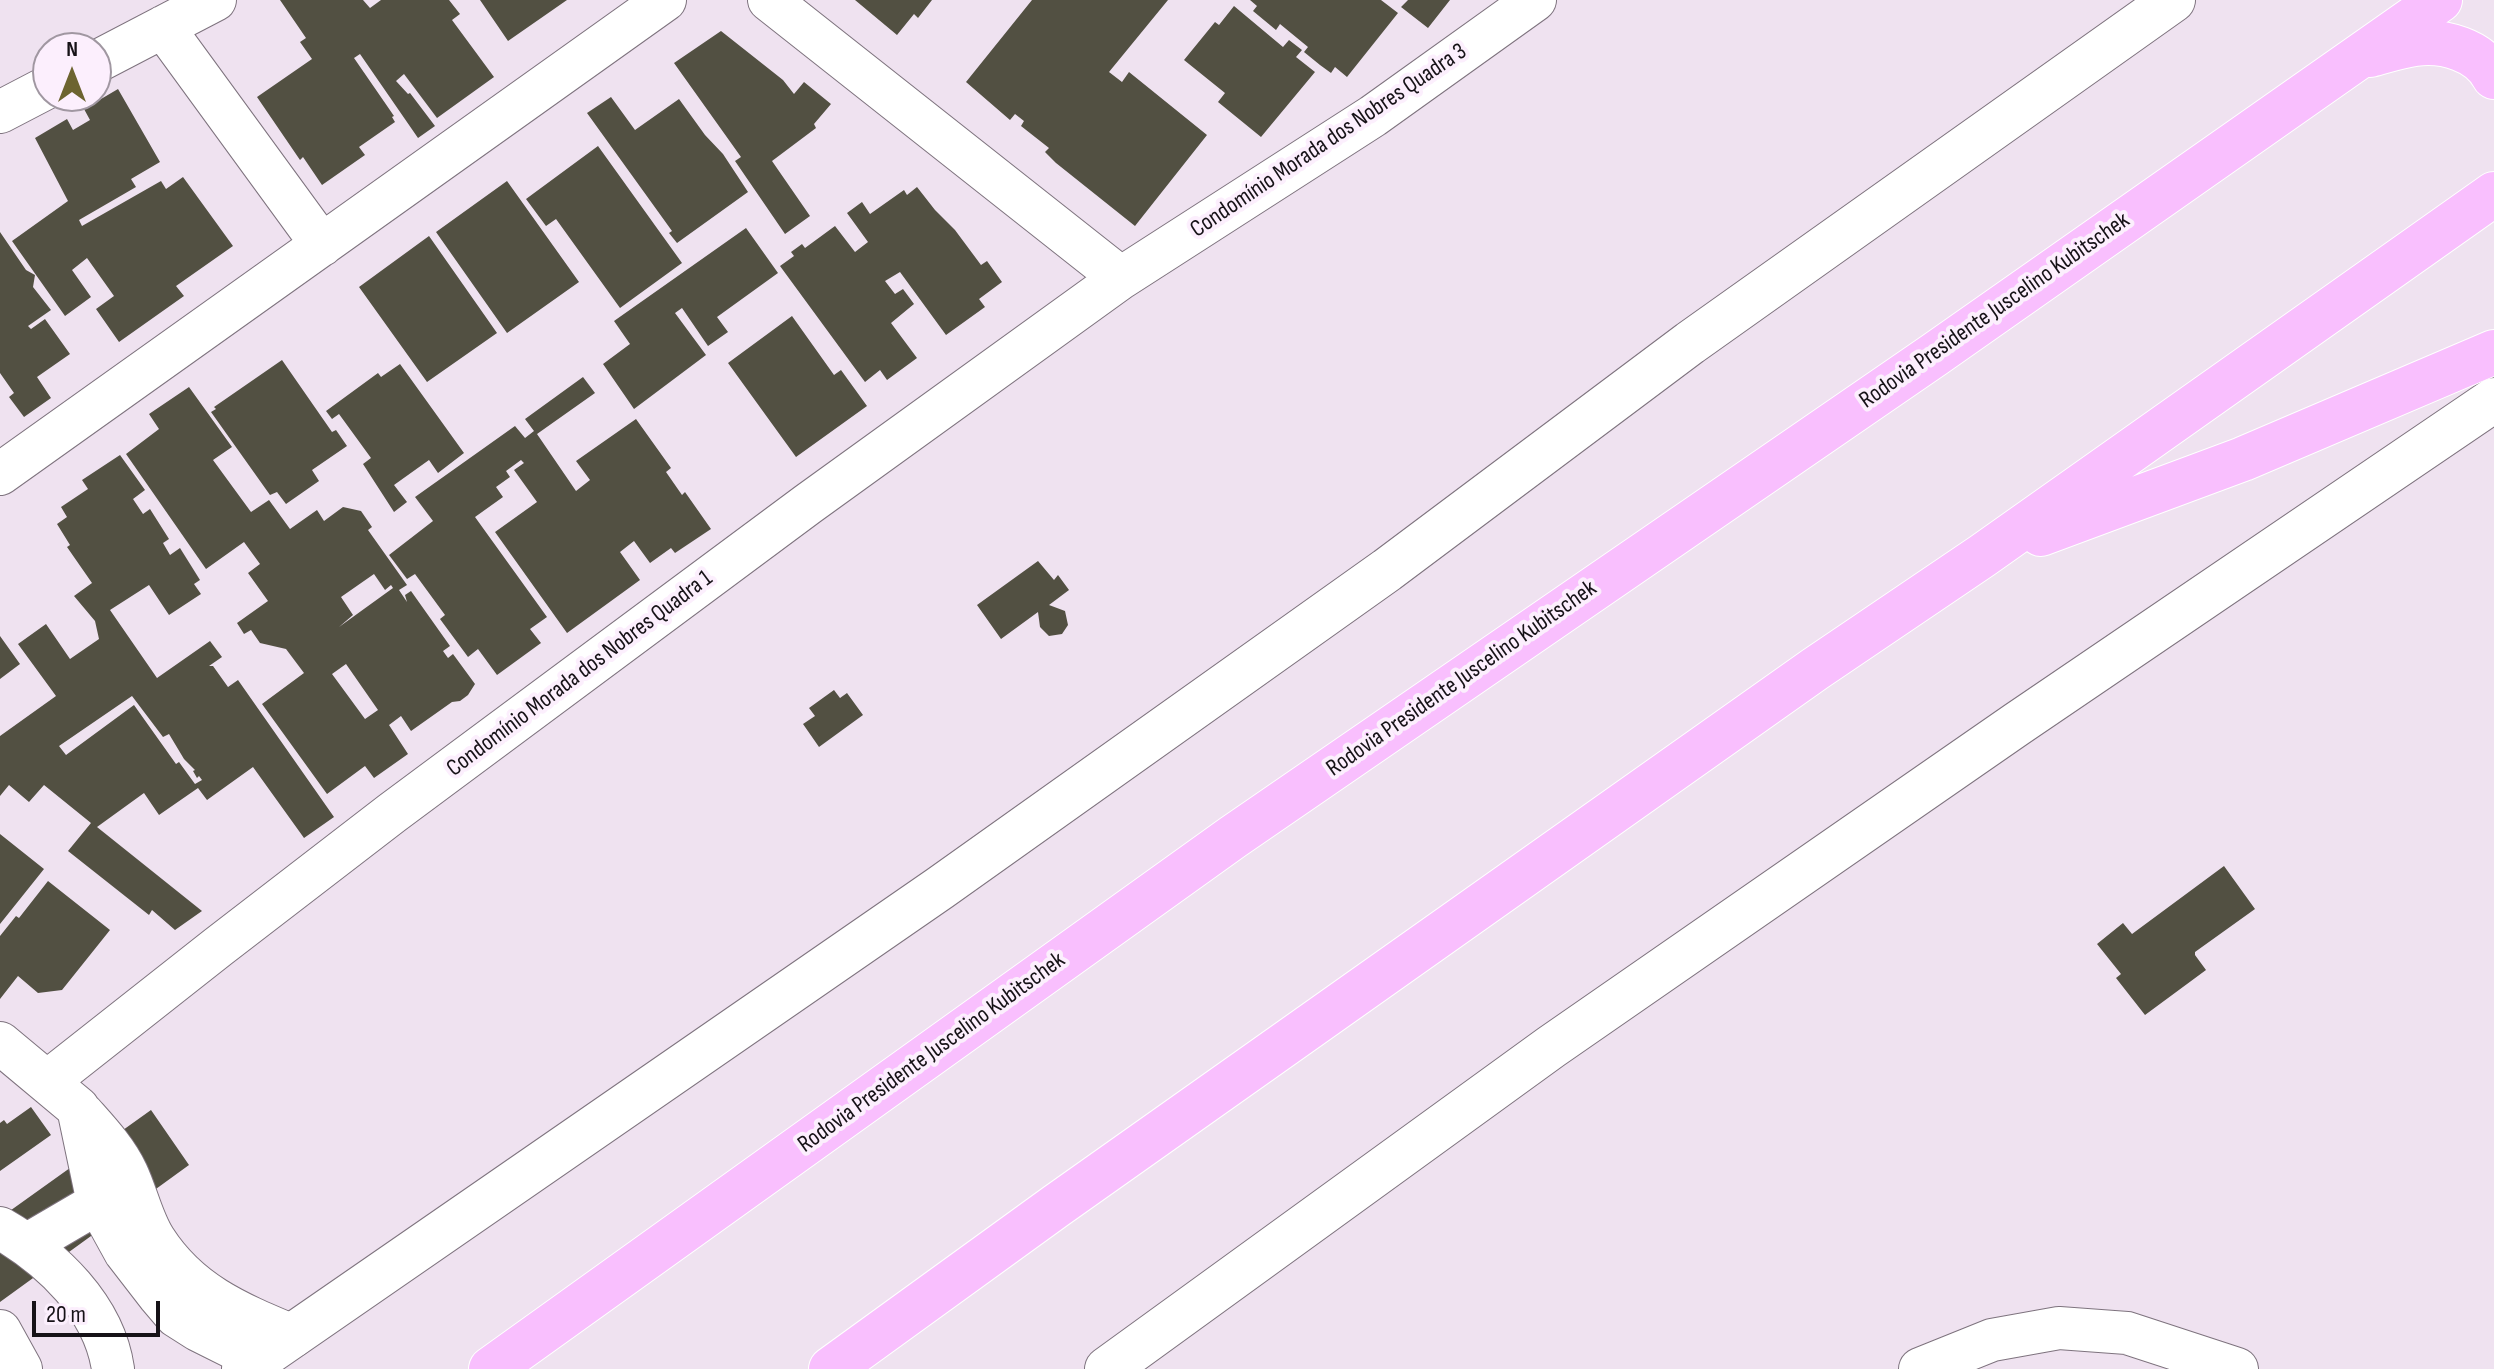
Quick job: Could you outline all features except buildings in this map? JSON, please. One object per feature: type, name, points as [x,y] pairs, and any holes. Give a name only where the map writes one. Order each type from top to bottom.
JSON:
[{"type":"highway","name":"Rodovia Presidente Juscelino Kubitschek","points":[[491,1369],[1233,837],[1934,355],[2440,0]]},
{"type":"highway","points":[[2352,60],[2417,43],[2457,47],[2487,63],[2494,77]]},
{"type":"highway","points":[[831,1369],[1750,715],[1982,556],[2490,188]]},
{"type":"highway","points":[[1982,556],[2243,459],[2494,352]]},
{"type":"main road","points":[[265,1355],[940,888],[1387,570],[1690,343],[2173,0]]},
{"type":"main road","points":[[1127,1363],[1551,1047],[2017,724],[2494,400]]},
{"type":"street","points":[[112,54],[215,0]]},
{"type":"street","points":[[0,474],[665,0]]},
{"type":"street","points":[[769,0],[1121,278]]},
{"type":"street","name":"Condomínio Morada dos Nobres Quadra 3","points":[[1121,278],[1373,116],[1535,0]]},
{"type":"street","points":[[163,27],[322,245]]},
{"type":"street","points":[[0,112],[32,95]]},
{"type":"street","name":"Condomínio Morada dos Nobres Quadra 1","points":[[63,1094],[218,947],[392,813],[808,504],[1121,278]]},
{"type":"street","points":[[0,1043],[63,1094],[112,1147],[126,1171],[153,1237],[170,1262],[197,1287],[232,1311],[265,1355]]},
{"type":"street","points":[[63,1094],[98,1203],[125,1252],[176,1316],[198,1330],[265,1355]]},
{"type":"street","points":[[98,1203],[14,1236],[73,1285],[104,1334],[113,1369]]},
{"type":"street","points":[[73,1285],[125,1252]]},
{"type":"street","points":[[1920,1369],[1992,1340],[2059,1328],[2127,1333],[2237,1369]]},
{"type":"street","points":[[0,1331],[21,1369]]}]
